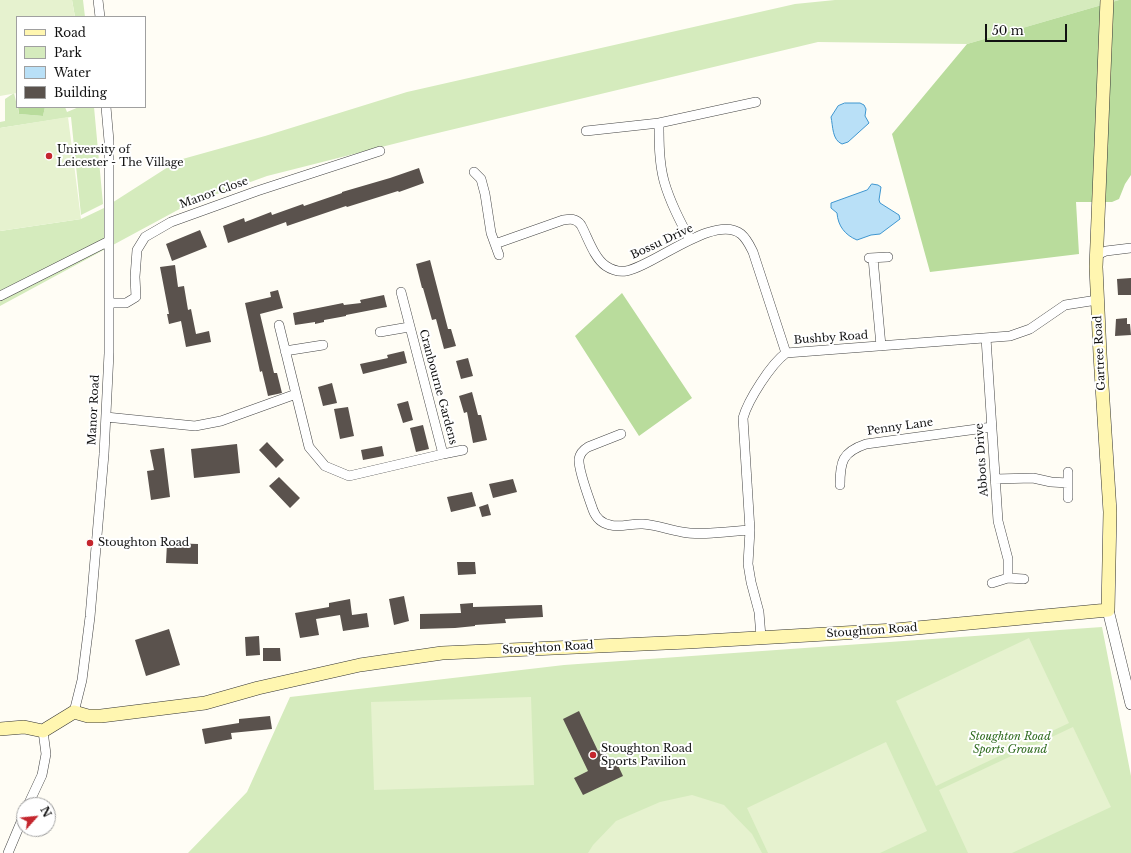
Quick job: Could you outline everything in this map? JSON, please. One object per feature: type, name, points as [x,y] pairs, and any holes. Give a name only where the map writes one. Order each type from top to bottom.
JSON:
[{"type":"main road","name":"Gartree Road","points":[[1107,0],[1096,300],[1110,512],[1108,610]]},
{"type":"main road","name":"Stoughton Road","points":[[74,712],[88,716],[101,716],[205,703],[258,688],[360,666],[442,653],[895,630],[1108,610]]},
{"type":"main road","points":[[0,729],[24,727],[43,731],[74,712]]},
{"type":"street","points":[[98,0],[100,16]]},
{"type":"street","points":[[586,131],[659,123],[756,102]]},
{"type":"street","name":"Manor Road","points":[[74,712],[82,680],[90,617],[106,417],[109,353],[109,141],[106,108]]},
{"type":"street","points":[[659,123],[660,151],[664,179],[671,202],[690,240]]},
{"type":"street","name":"Manor Close","points":[[109,303],[126,303],[136,297],[137,250],[145,237],[171,222],[257,191],[380,151]]},
{"type":"street","points":[[474,172],[481,179],[485,194],[491,233],[499,255]]},
{"type":"street","name":"Bossu Drive","points":[[495,244],[563,220],[574,219],[581,225],[601,262],[613,269],[628,271],[690,240],[717,231],[735,231],[742,235],[748,242],[753,252],[786,353]]},
{"type":"street","points":[[0,296],[109,241]]},
{"type":"street","points":[[1097,255],[1106,251],[1131,248]]},
{"type":"street","points":[[881,346],[871,258],[888,256]]},
{"type":"street","name":"Cranbourne Gardens","points":[[401,292],[443,454]]},
{"type":"street","name":"Bushby Road","points":[[761,637],[758,612],[749,572],[748,555],[750,530],[743,418],[747,406],[778,359],[786,353],[1010,336],[1020,334],[1030,329],[1065,305],[1096,300]]},
{"type":"street","name":"Cranbourne Gardens","points":[[279,325],[309,447],[325,466],[349,476],[464,450]]},
{"type":"street","name":"Cranbourne Gardens","points":[[380,332],[409,327]]},
{"type":"street","name":"Abbots Drive","points":[[986,338],[998,521],[1008,559],[1008,578]]},
{"type":"street","points":[[285,351],[323,345]]},
{"type":"street","points":[[106,417],[195,426],[221,421],[296,394]]},
{"type":"street","name":"Penny Lane","points":[[840,486],[840,468],[844,458],[850,451],[857,447],[866,444],[992,427]]},
{"type":"street","points":[[621,434],[588,447],[579,457],[580,468],[592,510],[601,522],[617,526],[640,524],[650,525],[693,534],[750,530]]},
{"type":"street","points":[[1068,472],[1068,498]]},
{"type":"street","points":[[995,479],[1033,478],[1051,482],[1068,483]]},
{"type":"street","points":[[992,583],[1008,578],[1024,579]]},
{"type":"street","name":"Gartree Road","points":[[1108,610],[1131,704]]},
{"type":"street","points":[[32,797],[42,775],[46,754],[43,731]]},
{"type":"street","points":[[8,853],[16,834]]},
{"type":"green space","points":[[0,0],[72,0],[75,16],[16,16],[16,93],[0,96]]},
{"type":"green space","points":[[72,0],[83,0],[85,16],[75,16]]},
{"type":"green space","points":[[835,0],[1119,0],[967,44],[818,42],[421,137],[267,176],[187,205],[0,306],[0,231],[81,219],[104,208],[179,160],[265,136],[407,92],[795,4]]},
{"type":"green space","points":[[1119,0],[1131,0],[1131,175],[1125,184],[1119,199],[1112,202],[1076,202],[1079,254],[930,272],[892,134],[967,44]]},
{"type":"green space","points":[[14,93],[16,108],[18,108],[19,114],[43,116],[45,108],[65,108],[67,112],[77,108],[94,108],[103,204],[81,215],[71,117],[0,128],[0,122],[5,121],[5,99]]},
{"type":"green space","points":[[18,108],[45,108],[43,116],[19,114]]},
{"type":"green space","points":[[68,117],[81,219],[0,231],[0,128]]},
{"type":"green space","points":[[622,293],[692,398],[639,436],[575,336]]},
{"type":"green space","name":"Stoughton Road Sports Ground","points":[[1102,627],[1131,776],[1131,853],[188,853],[247,792],[290,697],[564,665]]},
{"type":"green space","points":[[1029,638],[1069,723],[936,786],[896,701]]},
{"type":"green space","points":[[531,697],[534,785],[374,790],[371,702]]},
{"type":"green space","points":[[1073,727],[1111,807],[1012,853],[968,853],[939,790]]},
{"type":"green space","points":[[886,742],[927,831],[880,853],[768,853],[747,808]]},
{"type":"green space","points":[[692,795],[724,805],[752,834],[762,853],[588,853],[593,845],[616,821],[660,802]]},
{"type":"water","points":[[845,103],[860,103],[864,105],[866,109],[865,116],[869,123],[848,142],[842,144],[836,139],[831,117],[838,106]]},
{"type":"water","points":[[872,184],[881,187],[880,203],[899,215],[900,219],[880,234],[871,235],[857,240],[849,236],[843,230],[837,213],[831,208],[831,203],[867,190]]},
{"type":"building","points":[[419,168],[424,183],[399,192],[398,191],[347,207],[346,206],[287,226],[286,222],[228,243],[223,226],[244,218],[245,222],[271,212],[272,215],[303,204],[304,206],[342,192]]},
{"type":"building","points":[[200,230],[207,247],[172,261],[166,244]]},
{"type":"building","points":[[430,260],[448,329],[451,329],[456,346],[444,349],[436,319],[432,320],[416,264]]},
{"type":"building","points":[[175,265],[178,287],[184,286],[188,310],[191,309],[196,334],[209,331],[211,342],[186,347],[181,321],[169,324],[167,314],[169,314],[160,267]]},
{"type":"building","points":[[1131,278],[1131,295],[1118,295],[1117,279]]},
{"type":"building","points":[[278,290],[283,308],[260,314],[274,373],[277,373],[282,393],[268,396],[262,371],[260,372],[245,303],[271,297],[270,292]]},
{"type":"building","points":[[384,295],[387,307],[324,320],[324,322],[315,324],[315,322],[295,325],[293,313],[343,303],[344,305],[361,303],[360,300]]},
{"type":"building","points":[[1127,318],[1127,324],[1130,324],[1131,335],[1115,336],[1116,319]]},
{"type":"building","points":[[404,351],[407,363],[363,374],[360,364],[388,358],[387,355]]},
{"type":"building","points":[[468,358],[473,376],[461,379],[456,361]]},
{"type":"building","points":[[332,383],[337,403],[323,406],[318,387]]},
{"type":"building","points":[[472,392],[478,415],[481,415],[487,440],[473,443],[467,412],[464,413],[459,396]]},
{"type":"building","points":[[408,401],[413,420],[403,423],[397,404]]},
{"type":"building","points":[[348,407],[354,436],[340,439],[334,409]]},
{"type":"building","points":[[423,425],[429,449],[416,452],[410,428]]},
{"type":"building","points":[[267,442],[284,460],[276,468],[259,450]]},
{"type":"building","points":[[237,444],[240,473],[194,478],[191,449]]},
{"type":"building","points":[[382,446],[384,456],[363,460],[361,450]]},
{"type":"building","points":[[164,448],[170,497],[151,500],[147,471],[154,470],[150,450]]},
{"type":"building","points":[[279,477],[300,498],[290,508],[269,486]]},
{"type":"building","points":[[513,479],[517,492],[493,498],[489,484]]},
{"type":"building","points":[[472,492],[476,506],[451,512],[447,497]]},
{"type":"building","points":[[488,504],[491,515],[482,517],[479,507]]},
{"type":"building","points":[[167,543],[198,544],[198,564],[166,563]]},
{"type":"building","points":[[457,562],[475,562],[476,574],[458,575]]},
{"type":"building","points":[[404,596],[409,621],[394,625],[389,599]]},
{"type":"building","points":[[350,599],[352,615],[367,613],[369,627],[343,631],[340,615],[316,619],[319,635],[300,638],[295,613],[329,607],[329,603]]},
{"type":"building","points":[[473,603],[473,607],[542,605],[543,617],[505,619],[506,623],[455,628],[420,629],[420,614],[461,613],[460,604]]},
{"type":"building","points":[[169,629],[180,665],[146,676],[135,640]]},
{"type":"building","points":[[259,636],[260,655],[246,656],[245,637]]},
{"type":"building","points":[[263,648],[280,648],[281,661],[263,661]]},
{"type":"building","name":"Stoughton Road Sports Pavilion","points":[[579,711],[598,751],[604,748],[610,762],[615,759],[623,776],[583,795],[574,778],[588,771],[563,719]]},
{"type":"building","points":[[270,716],[272,729],[231,733],[232,739],[205,744],[202,729],[239,723],[239,719]]},
{"type":"place","name":"University of Leicester - The Village","points":[[49,156]]},
{"type":"place","name":"Stoughton Road","points":[[90,543]]},
{"type":"place","name":"Stoughton Road Sports Pavilion","points":[[593,755]]}]
